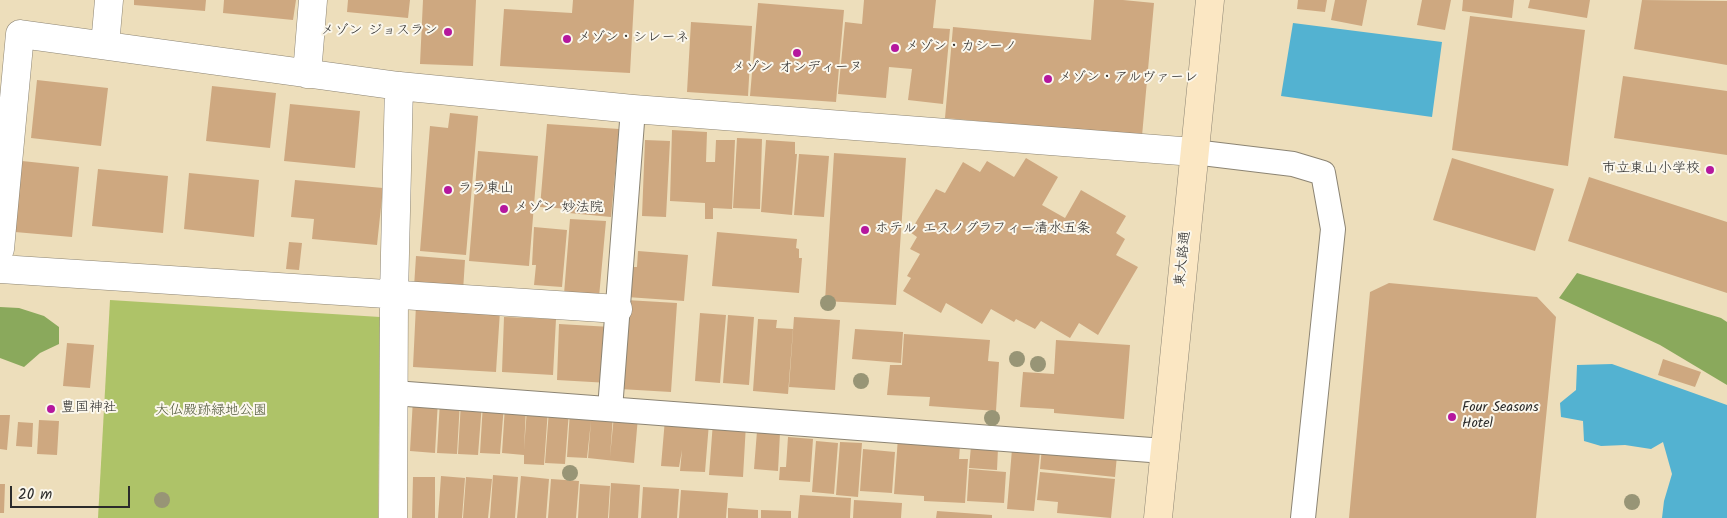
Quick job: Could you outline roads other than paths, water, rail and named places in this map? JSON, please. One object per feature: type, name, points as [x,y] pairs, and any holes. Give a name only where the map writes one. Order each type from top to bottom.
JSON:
[{"type":"main road","name":"東大路通","points":[[1158,518],[1210,0]]},
{"type":"street","points":[[105,45],[109,0]]},
{"type":"street","points":[[307,74],[314,0]]},
{"type":"street","points":[[0,249],[20,34],[399,86],[633,109],[1194,152]]},
{"type":"street","points":[[393,518],[394,295],[399,86]]},
{"type":"street","points":[[0,269],[618,309]]},
{"type":"lane","points":[[610,409],[633,109]]},
{"type":"lane","points":[[1194,152],[1293,164],[1323,173],[1333,229],[1303,518]]},
{"type":"lane","points":[[394,393],[1164,451]]},
{"type":"water","points":[[1293,23],[1442,42],[1432,117],[1281,96]]},
{"type":"water","points":[[1612,364],[1727,405],[1727,518],[1662,518],[1664,501],[1672,474],[1663,442],[1651,449],[1625,445],[1601,446],[1584,441],[1583,421],[1561,417],[1560,403],[1576,390],[1577,365]]},
{"type":"place","name":"メゾン ジョスラン","points":[[448,32]]},
{"type":"place","name":"メゾン・シレーネ","points":[[567,39]]},
{"type":"place","name":"メゾン・カシーノ","points":[[895,48]]},
{"type":"place","name":"メゾン オンディーヌ","points":[[797,53]]},
{"type":"place","name":"メゾン・アルヴァーレ","points":[[1048,79]]},
{"type":"place","name":"市立東山小学校","points":[[1710,170]]},
{"type":"place","name":"ララ東山","points":[[448,190]]},
{"type":"place","name":"メゾン 妙法院","points":[[504,209]]},
{"type":"place","name":"ホテル エスノグラフィー清水五条","points":[[865,230]]},
{"type":"place","name":"豊国神社","points":[[51,409]]},
{"type":"place","name":"Four Seasons Hotel","points":[[1452,417]]},
{"type":"park label","name":"大仏殿跡緑地公園","points":[[211,412]]}]
